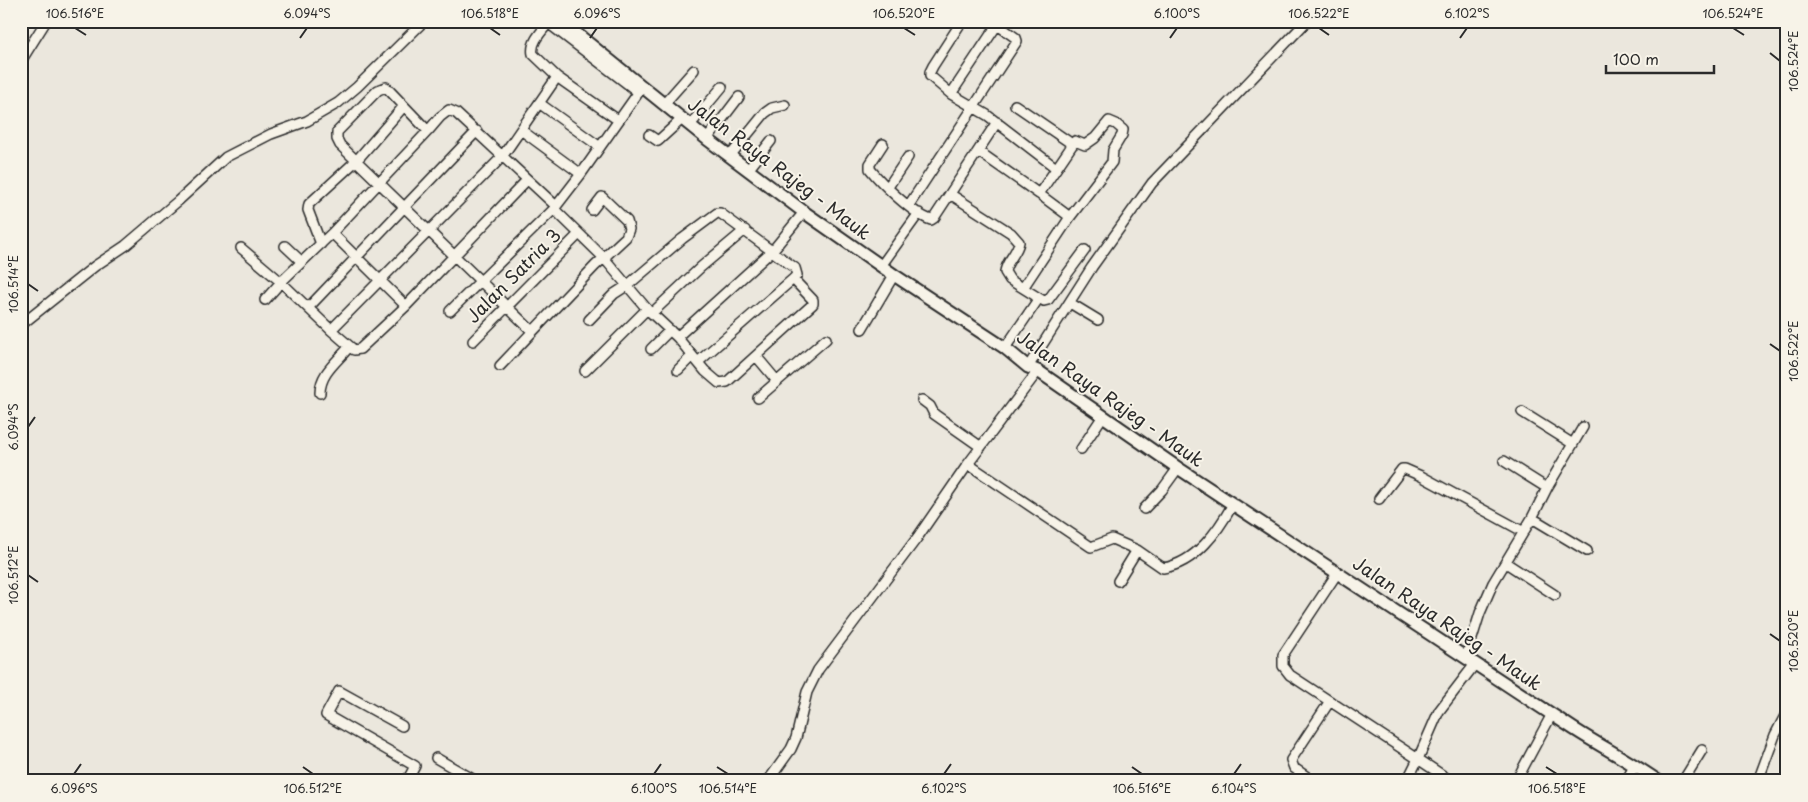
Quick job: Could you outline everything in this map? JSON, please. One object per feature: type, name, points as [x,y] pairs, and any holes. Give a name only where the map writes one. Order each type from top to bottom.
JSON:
[{"type":"main road","name":"Jalan Raya Rajeg - Mauk","points":[[561,21],[640,89],[664,104],[804,212],[881,266],[1005,348],[1178,468],[1470,661],[1616,756],[1635,765],[1658,781]]},
{"type":"street","points":[[21,61],[46,21]]},
{"type":"street","points":[[21,325],[95,266],[131,241],[226,157],[272,134],[307,121],[338,103],[364,81],[424,21]]},
{"type":"street","points":[[962,21],[930,72],[930,76],[951,94],[997,122],[1056,168]]},
{"type":"street","points":[[768,781],[784,760],[796,738],[807,692],[818,670],[917,538],[981,447],[1033,369],[1070,303],[1097,260],[1152,184],[1307,21]]},
{"type":"street","points":[[450,311],[555,208],[581,174],[640,89],[549,22],[534,42],[533,54],[557,78],[618,120]]},
{"type":"street","points":[[909,206],[1017,41],[1016,38],[995,23],[951,94]]},
{"type":"street","points":[[664,104],[694,70]]},
{"type":"street","points":[[331,330],[502,157],[557,78]]},
{"type":"street","points":[[428,131],[388,88],[382,87],[341,127],[337,132],[337,139],[453,256],[532,331]]},
{"type":"street","points":[[649,135],[658,141],[686,122],[722,87]]},
{"type":"street","points":[[707,139],[739,96]]},
{"type":"street","points":[[539,103],[600,147]]},
{"type":"street","points":[[730,156],[765,113],[772,108],[785,105]]},
{"type":"street","points":[[1015,105],[1072,144]]},
{"type":"street","points":[[320,244],[308,210],[309,204],[357,160],[404,106]]},
{"type":"street","points":[[265,300],[332,233],[444,113],[449,110],[456,113],[477,131],[555,208],[604,258],[628,285],[650,311],[674,334],[714,379],[722,383],[727,382],[813,304],[795,275],[795,268],[725,215],[717,213],[682,239],[628,285],[614,294],[589,320]]},
{"type":"street","points":[[1023,288],[1070,217],[1112,162],[1113,150],[1123,130],[1109,121],[1095,138],[1085,145],[1077,140],[1072,144],[1039,194]]},
{"type":"street","points":[[883,144],[868,167],[909,206],[931,220],[997,122]]},
{"type":"street","points":[[521,130],[581,174]]},
{"type":"street","points":[[308,308],[477,131]]},
{"type":"street","points":[[748,170],[771,141]]},
{"type":"street","points":[[978,151],[1070,217]]},
{"type":"street","points":[[888,188],[908,157]]},
{"type":"street","points":[[241,248],[281,282],[349,347],[356,350],[360,349],[406,306],[527,180]]},
{"type":"street","points":[[950,194],[1018,240],[1019,246],[1007,264],[1005,272],[1010,280],[1044,301],[1048,300],[1085,250]]},
{"type":"street","points":[[500,366],[532,331],[626,237],[628,225],[625,219],[602,197],[592,210]]},
{"type":"street","points":[[651,349],[674,334],[773,250],[804,212]]},
{"type":"street","points":[[881,266],[919,213]]},
{"type":"street","points":[[585,371],[650,311],[745,230]]},
{"type":"street","points":[[332,233],[406,306]]},
{"type":"street","name":"Jalan Satria 3","points":[[473,341],[579,234]]},
{"type":"street","points":[[284,246],[302,262]]},
{"type":"street","points":[[678,370],[695,359],[795,275]]},
{"type":"street","points":[[862,329],[894,275]]},
{"type":"street","points":[[1005,348],[1038,298]]},
{"type":"street","points":[[1070,303],[1098,320]]},
{"type":"street","points":[[758,398],[826,339]]},
{"type":"street","points":[[320,393],[321,382],[324,376],[349,347]]},
{"type":"street","points":[[756,356],[777,381]]},
{"type":"street","points":[[922,400],[930,406],[934,414],[981,447]]},
{"type":"street","points":[[1522,412],[1574,444]]},
{"type":"street","points":[[1081,449],[1103,416]]},
{"type":"street","points":[[1407,781],[1439,711],[1470,661],[1486,598],[1583,427]]},
{"type":"street","points":[[1504,461],[1547,488]]},
{"type":"street","points":[[968,464],[1091,548],[1112,540],[1137,550],[1163,568],[1179,563],[1212,537],[1233,504]]},
{"type":"street","points":[[1144,509],[1162,490],[1178,468]]},
{"type":"street","points":[[1379,499],[1402,469],[1405,469],[1422,476],[1524,532]]},
{"type":"street","points":[[1532,518],[1587,551]]},
{"type":"street","points":[[1118,581],[1137,550]]},
{"type":"street","points":[[1506,563],[1555,595]]},
{"type":"street","points":[[1338,572],[1283,655],[1283,666],[1290,675],[1451,781]]},
{"type":"street","points":[[402,726],[340,691],[326,715],[415,766],[411,779]]},
{"type":"street","points":[[1313,781],[1294,768],[1291,760],[1330,701]]},
{"type":"street","points":[[1758,781],[1775,735],[1787,712]]},
{"type":"street","points":[[1516,781],[1552,714]]},
{"type":"street","points":[[1683,781],[1702,750]]},
{"type":"street","points":[[436,758],[476,781]]},
{"type":"street","points":[[1626,781],[1635,765]]}]
